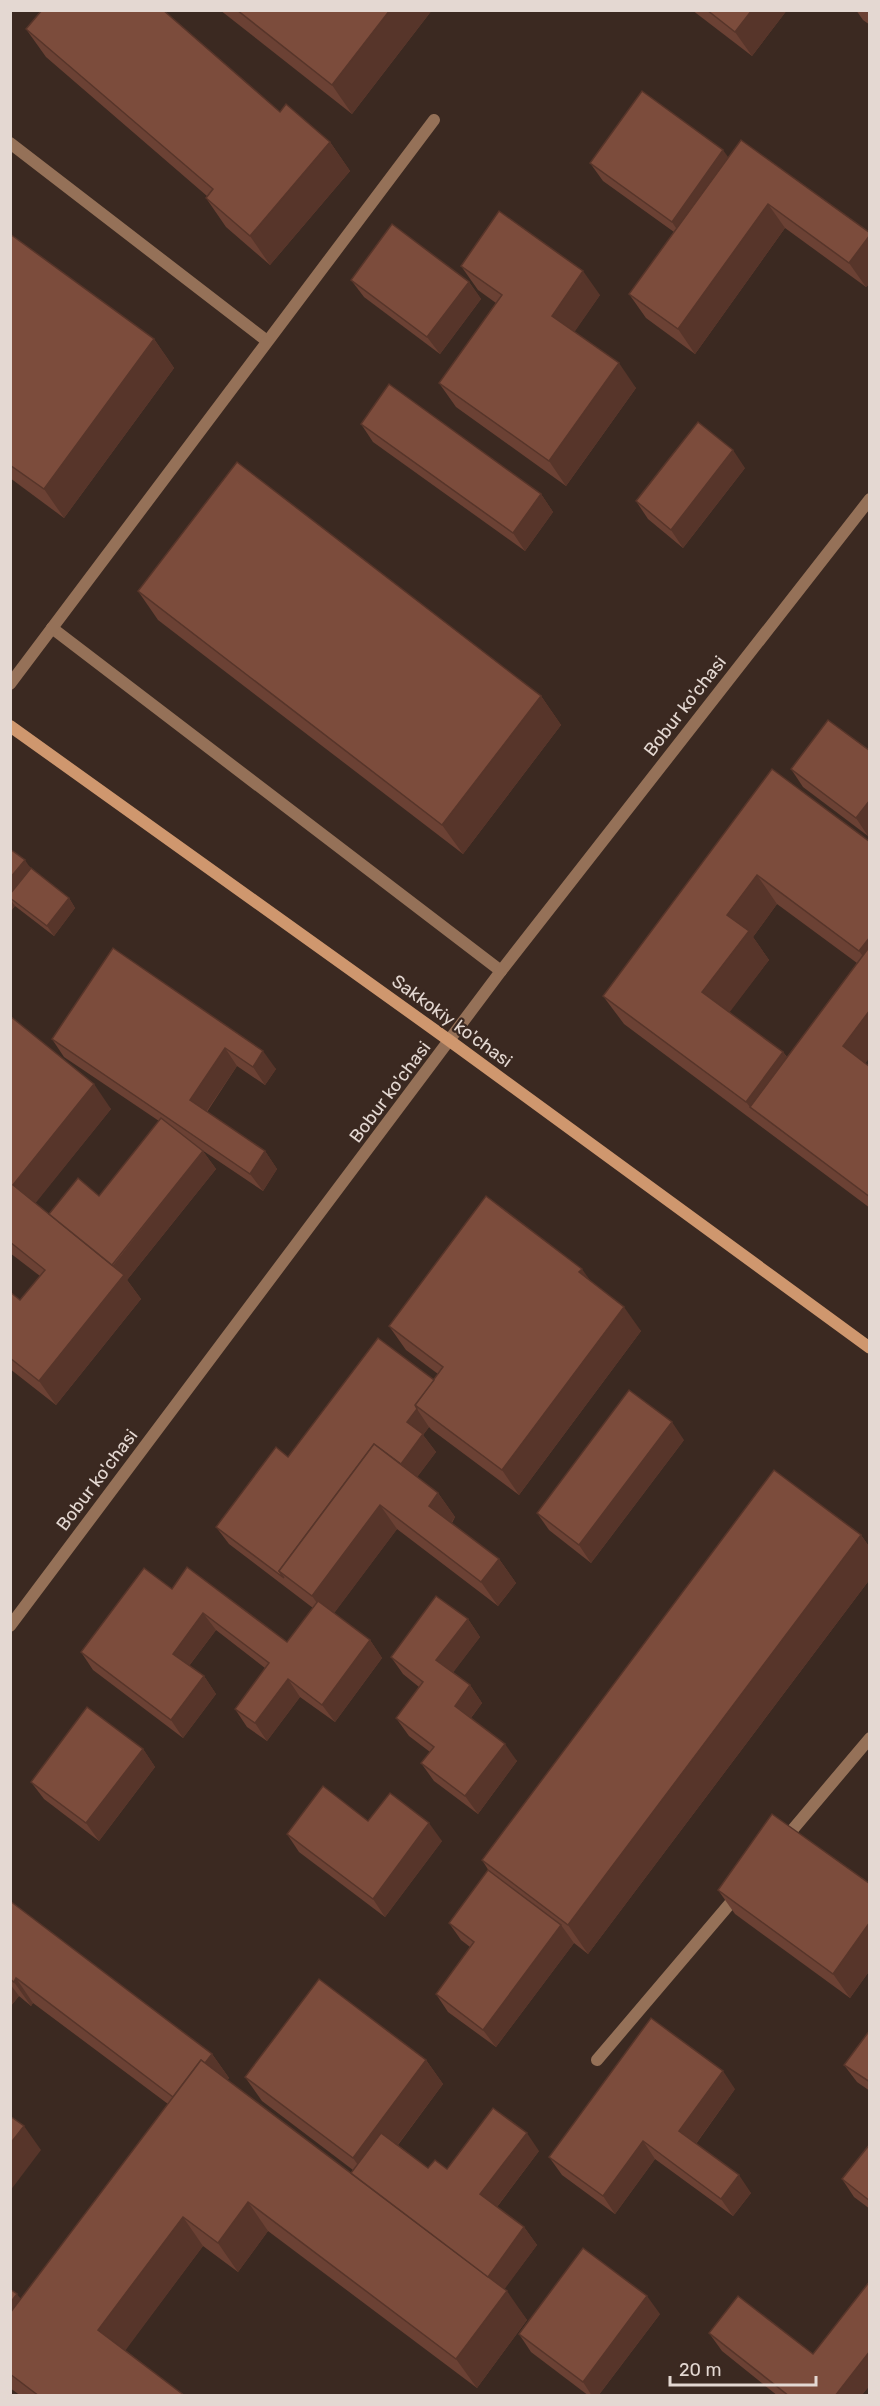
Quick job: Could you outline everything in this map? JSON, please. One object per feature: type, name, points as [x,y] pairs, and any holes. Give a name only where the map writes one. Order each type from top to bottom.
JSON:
[{"type":"street","points":[[10,684],[434,120]]},
{"type":"street","points":[[10,142],[267,341]]},
{"type":"street","name":"Bobur ko'chasi","points":[[10,1626],[501,971],[870,499]]},
{"type":"street","points":[[52,628],[501,971]]},
{"type":"street","name":"Sakkokiy ko'chasi","points":[[10,726],[450,1041],[870,1348]]},
{"type":"street","points":[[771,1854],[870,1738]]},
{"type":"street","points":[[597,2060],[748,1881]]},
{"type":"building","points":[[42,10],[163,10],[280,112],[286,104],[330,142],[250,236],[206,198],[213,189],[26,29]]},
{"type":"building","points":[[237,10],[390,10],[332,85]]},
{"type":"building","points":[[707,10],[752,10],[735,32]]},
{"type":"building","points":[[642,91],[723,150],[672,222],[590,163]]},
{"type":"building","points":[[741,140],[870,235],[849,263],[768,204],[678,329],[629,294]]},
{"type":"building","points":[[499,211],[583,271],[552,316],[619,363],[549,461],[439,383],[502,295],[461,266]]},
{"type":"building","points":[[392,224],[469,282],[427,337],[351,280]]},
{"type":"building","points":[[10,234],[154,339],[44,489],[10,465]]},
{"type":"building","points":[[389,384],[541,494],[513,533],[361,424]]},
{"type":"building","points":[[698,422],[733,450],[671,530],[636,501]]},
{"type":"building","points":[[237,462],[541,696],[442,825],[138,591]]},
{"type":"building","points":[[828,720],[870,751],[870,800],[856,818],[791,769]]},
{"type":"building","points":[[772,769],[870,842],[870,937],[859,951],[757,875],[727,915],[749,931],[702,992],[783,1052],[746,1102],[603,996]]},
{"type":"building","points":[[10,849],[25,860],[10,878]]},
{"type":"building","points":[[31,868],[69,898],[47,926],[10,898],[10,894]]},
{"type":"building","points":[[870,946],[870,1010],[843,1046],[870,1067],[870,1197],[750,1107]]},
{"type":"building","points":[[113,948],[263,1051],[253,1067],[225,1048],[190,1100],[265,1151],[250,1174],[52,1039]]},
{"type":"building","points":[[10,1016],[94,1084],[13,1185],[124,1275],[39,1381],[10,1358],[10,1292],[20,1300],[45,1270],[10,1242]]},
{"type":"building","points":[[161,1118],[203,1151],[112,1265],[49,1214],[78,1178],[99,1196]]},
{"type":"building","points":[[486,1196],[582,1269],[579,1272],[624,1307],[502,1470],[415,1405],[443,1367],[389,1326]]},
{"type":"building","points":[[378,1338],[434,1380],[415,1405],[417,1409],[407,1422],[423,1434],[401,1464],[374,1444],[279,1571],[284,1578],[216,1527],[276,1447],[288,1457]]},
{"type":"building","points":[[629,1390],[672,1422],[579,1545],[537,1513]]},
{"type":"building","points":[[374,1444],[438,1493],[429,1506],[499,1559],[481,1582],[380,1505],[312,1596],[279,1571]]},
{"type":"building","points":[[774,1470],[861,1535],[568,1925],[482,1860]]},
{"type":"building","points":[[187,1567],[287,1642],[318,1601],[370,1640],[322,1705],[288,1679],[255,1723],[235,1709],[269,1663],[203,1613],[173,1654],[204,1676],[171,1720],[81,1652],[144,1568],[172,1589]]},
{"type":"building","points":[[436,1596],[468,1619],[436,1660],[470,1685],[455,1706],[505,1744],[465,1796],[421,1763],[434,1747],[396,1718],[423,1682],[391,1657]]},
{"type":"building","points":[[87,1707],[143,1749],[86,1823],[31,1782]]},
{"type":"building","points":[[323,1786],[368,1821],[390,1793],[429,1823],[373,1899],[287,1834]]},
{"type":"building","points":[[772,1814],[870,1884],[870,1922],[833,1974],[718,1890]]},
{"type":"building","points":[[488,1870],[561,1925],[483,2030],[436,1994],[474,1942],[449,1923]]},
{"type":"building","points":[[10,1901],[212,2054],[205,2063],[201,2060],[173,2097],[16,1978],[14,1982],[10,1979]]},
{"type":"building","points":[[319,1979],[426,2060],[353,2158],[245,2077]]},
{"type":"building","points":[[651,2018],[723,2071],[679,2131],[739,2175],[721,2199],[643,2141],[603,2196],[549,2157]]},
{"type":"building","points":[[870,2030],[870,2082],[844,2065]]},
{"type":"building","points":[[201,2060],[507,2291],[456,2359],[248,2202],[218,2243],[183,2217],[98,2330],[185,2396],[39,2396],[10,2374],[10,2313]]},
{"type":"building","points":[[493,2108],[527,2133],[480,2194],[524,2227],[488,2277],[351,2173],[381,2133],[428,2168],[435,2160],[447,2169]]},
{"type":"building","points":[[10,2116],[24,2126],[10,2144]]},
{"type":"building","points":[[870,2144],[870,2201],[842,2179]]},
{"type":"building","points":[[583,2248],[647,2296],[583,2382],[519,2334]]},
{"type":"building","points":[[870,2281],[870,2351],[835,2396],[789,2396],[709,2333],[738,2296],[813,2354]]},
{"type":"building","points":[[10,2289],[17,2294],[10,2303]]}]
